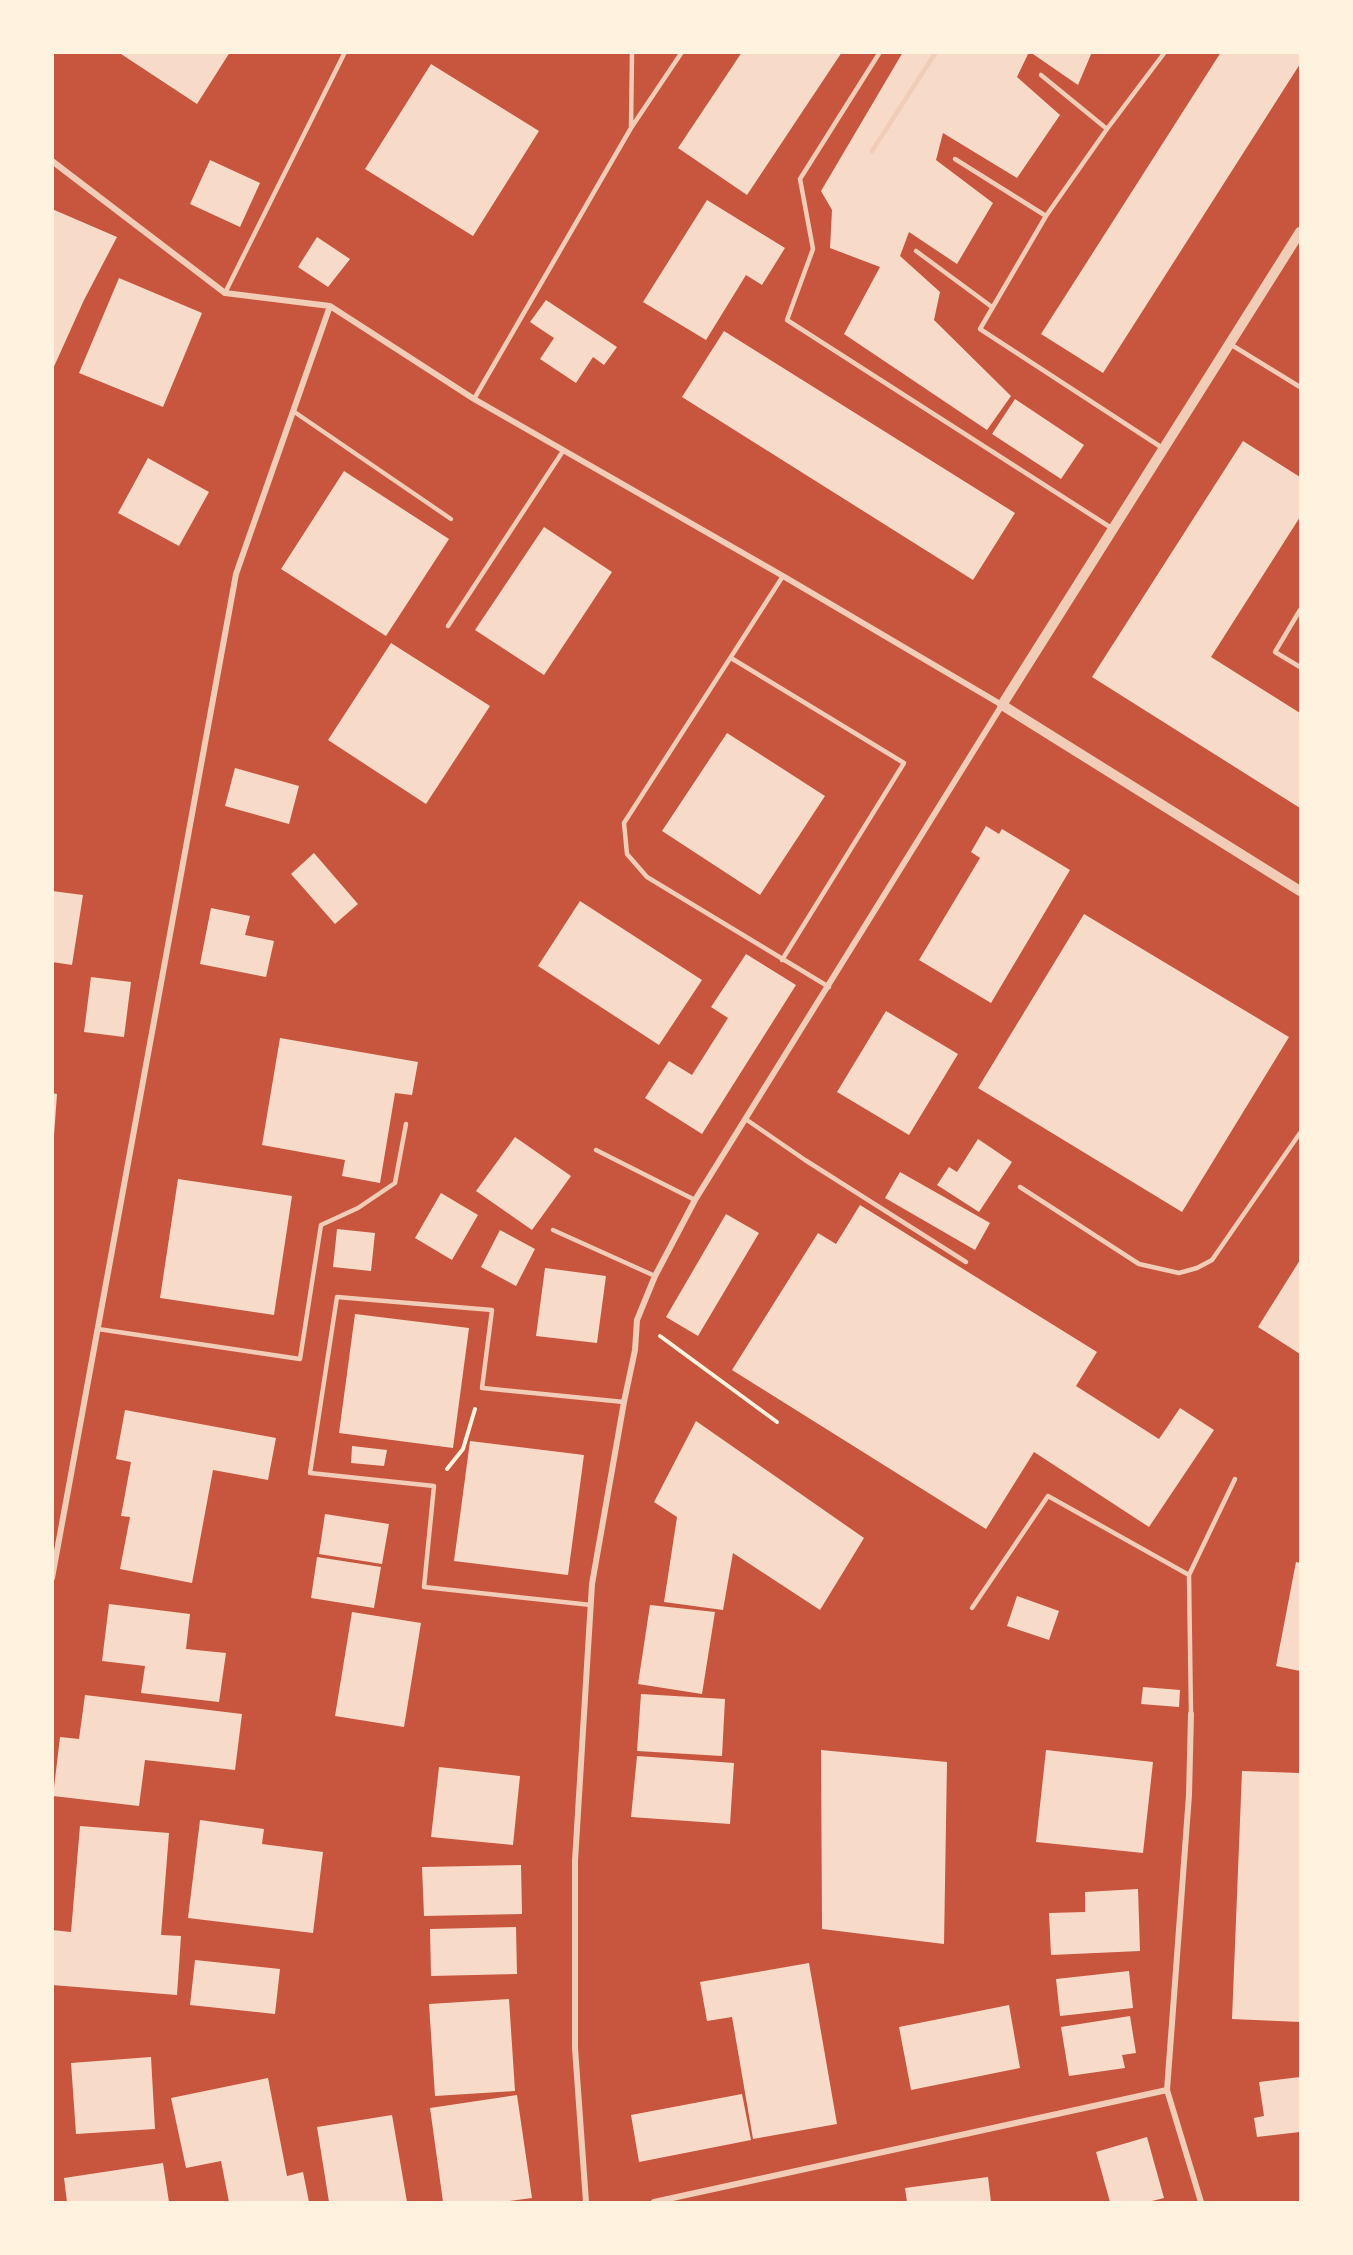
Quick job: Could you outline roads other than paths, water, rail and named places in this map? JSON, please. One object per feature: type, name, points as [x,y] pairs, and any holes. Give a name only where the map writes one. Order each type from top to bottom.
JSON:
[{"type":"street","points":[[52,161],[225,293],[330,306],[474,399],[1002,705],[1300,891]]},
{"type":"street","points":[[586,2202],[575,2048],[575,1861],[592,1584],[635,1350],[638,1320],[655,1276],[695,1200],[747,1120],[1002,705],[1300,232]]},
{"type":"street","points":[[52,1578],[236,574],[330,306]]},
{"type":"street","points":[[1191,1714],[1189,1796],[1167,2090],[1201,2202]]},
{"type":"street","points":[[654,2202],[1167,2090]]},
{"type":"lane","points":[[225,293],[345,52]]},
{"type":"lane","points":[[631,128],[632,52]]},
{"type":"lane","points":[[474,399],[631,128],[682,52]]},
{"type":"lane","points":[[880,52],[800,179],[813,249],[787,320],[1113,529]]},
{"type":"lane","points":[[872,151],[936,52]]},
{"type":"lane","points":[[1164,449],[980,329],[1046,216],[1165,52]]},
{"type":"lane","points":[[1041,75],[1107,129]]},
{"type":"lane","points":[[955,159],[1046,216]]},
{"type":"lane","points":[[916,251],[992,307]]},
{"type":"lane","points":[[1230,344],[1300,387]]},
{"type":"lane","points":[[293,411],[451,519]]},
{"type":"lane","points":[[448,626],[563,451]]},
{"type":"lane","points":[[783,576],[624,823],[627,854],[647,877],[829,987]]},
{"type":"lane","points":[[1300,610],[1275,652],[1300,667]]},
{"type":"lane","points":[[731,658],[904,763],[782,960]]},
{"type":"lane","points":[[747,1120],[805,1160],[966,1262]]},
{"type":"lane","points":[[98,1329],[300,1359],[321,1225],[358,1209],[395,1183],[406,1124]]},
{"type":"lane","points":[[1020,1188],[1139,1264],[1179,1273],[1197,1268],[1212,1260],[1300,1133]]},
{"type":"lane","points":[[596,1150],[695,1200]]},
{"type":"lane","points":[[553,1230],[655,1276]]},
{"type":"lane","points":[[591,1605],[424,1587],[434,1486],[310,1473],[337,1297],[492,1310],[482,1388],[624,1402]]},
{"type":"lane","points":[[1191,1714],[1189,1575],[1235,1479]]},
{"type":"lane","points":[[972,1608],[1048,1496],[1189,1575]]}]
